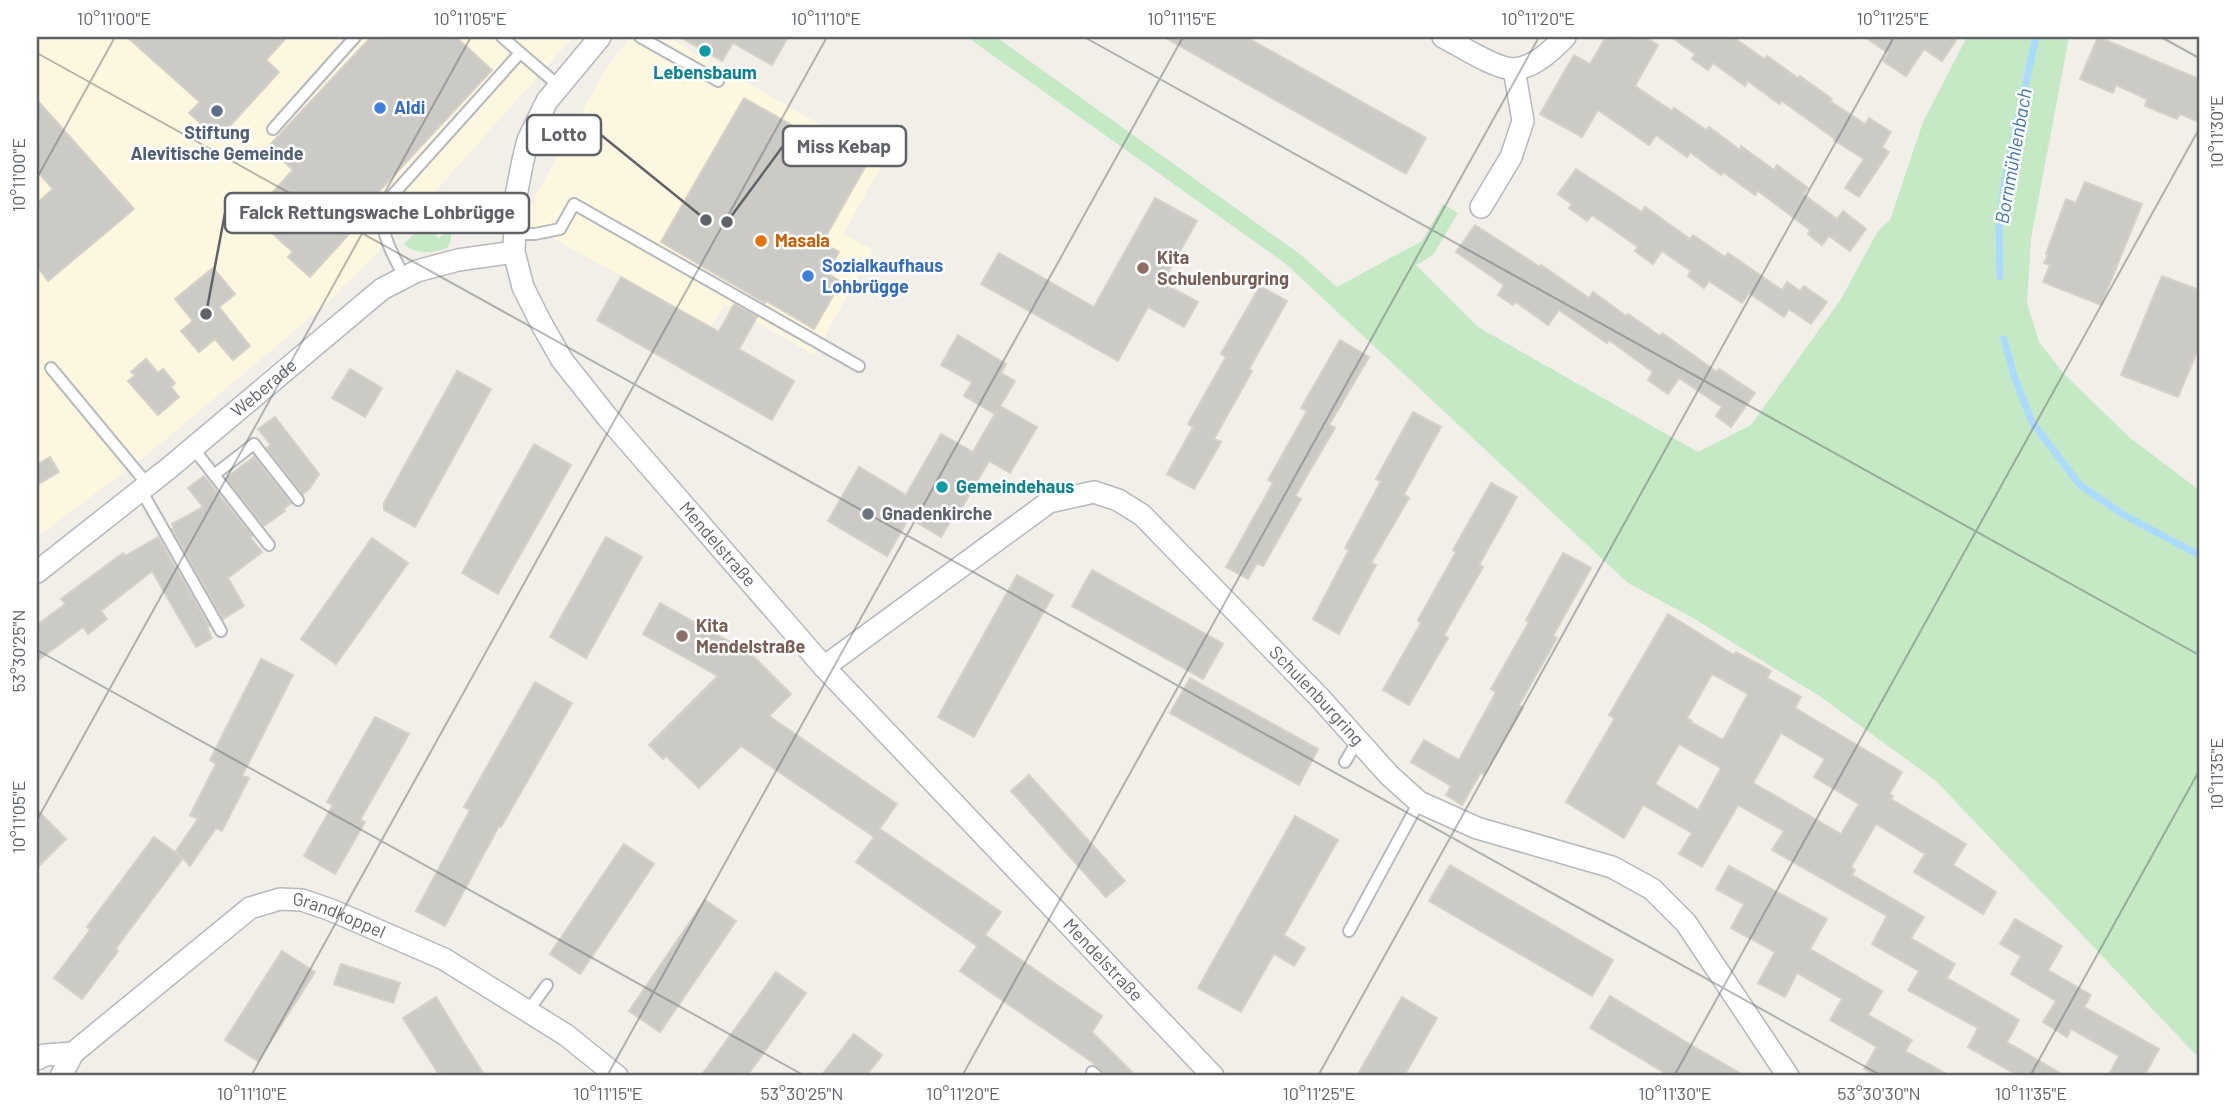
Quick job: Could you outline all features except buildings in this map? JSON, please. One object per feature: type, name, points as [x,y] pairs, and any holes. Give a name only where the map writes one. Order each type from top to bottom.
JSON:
[{"type":"street","name":"Mendelstraße","points":[[600,37],[538,116],[528,140],[516,196],[514,243],[523,287],[562,360],[608,418],[824,667],[1213,1076]]},
{"type":"street","points":[[1443,37],[1497,65],[1514,69],[1550,53],[1565,37]]},
{"type":"street","points":[[1481,206],[1511,157],[1523,121],[1514,69]]},
{"type":"street","name":"Weberade","points":[[37,572],[193,448],[382,289],[417,271],[514,243]]},
{"type":"street","name":"Schulenburgring","points":[[824,667],[1049,502],[1094,492],[1118,500],[1142,514],[1320,698],[1389,775],[1419,802],[1477,828],[1612,867],[1652,889],[1686,923],[1788,1076]]},
{"type":"street","name":"Grandkoppel","points":[[61,1076],[73,1053],[250,908],[280,898],[302,900],[331,910],[444,959],[566,1035],[617,1076]]},
{"type":"street","points":[[37,1059],[45,1055],[73,1053]]},
{"type":"lane","points":[[272,129],[355,37]]},
{"type":"lane","points":[[502,37],[559,86]]},
{"type":"lane","points":[[640,37],[718,81]]},
{"type":"lane","points":[[404,277],[382,227],[382,213],[389,199],[520,53]]},
{"type":"lane","points":[[514,243],[535,234],[560,229],[574,204],[859,366]]},
{"type":"lane","points":[[51,368],[144,487],[220,631]]},
{"type":"lane","points":[[215,475],[254,444],[298,499]]},
{"type":"lane","points":[[193,448],[270,545]]},
{"type":"lane","points":[[1345,762],[1358,740]]},
{"type":"lane","points":[[1349,931],[1419,802]]},
{"type":"lane","points":[[528,1012],[547,985]]},
{"type":"shaded area","points":[[37,37],[573,37],[406,224],[324,306],[148,454],[37,537]]},
{"type":"shaded area","points":[[630,37],[667,37],[884,161],[843,234],[873,250],[814,355],[725,304],[711,326],[522,221],[604,72]]},
{"type":"green space","points":[[967,37],[996,37],[1301,255],[1337,287],[1422,241],[1443,204],[1458,213],[1433,255],[1416,265],[1478,327],[1698,452],[1751,425],[1841,299],[1878,231],[1890,220],[1923,122],[1967,37],[2069,37],[2031,238],[2027,303],[2039,342],[2064,374],[2129,437],[2199,490],[2199,1058],[1936,781],[1821,697],[1693,618],[1628,583],[1286,264]]},
{"type":"green space","points":[[427,220],[438,238],[451,230],[448,247],[425,252],[404,244]]},
{"type":"waterway","name":"Bornmühlenbach","points":[[2000,277],[1999,226],[2006,173],[2036,37]]},
{"type":"waterway","name":"Bornmühlenbach","points":[[2004,339],[2014,376],[2032,422],[2080,485],[2124,515],[2199,555]]},
{"type":"place","name":"Lebensbaum","points":[[705,51]]},
{"type":"place","name":"Aldi","points":[[380,108]]},
{"type":"place","name":"Stiftung Alevitische Gemeinde","points":[[217,111]]},
{"type":"place","name":"Lotto","points":[[706,220]]},
{"type":"place","name":"Miss Kebap","points":[[727,222]]},
{"type":"place","name":"Masala","points":[[761,241]]},
{"type":"place","name":"Kita Schulenburgring","points":[[1143,268]]},
{"type":"place","name":"Sozialkaufhaus Lohbrügge","points":[[808,276]]},
{"type":"place","name":"Falck Rettungswache Lohbrügge","points":[[206,314]]},
{"type":"place","name":"Gemeindehaus","points":[[942,487]]},
{"type":"place","name":"Gnadenkirche","points":[[868,514]]},
{"type":"place","name":"Kita Mendelstraße","points":[[682,636]]}]
